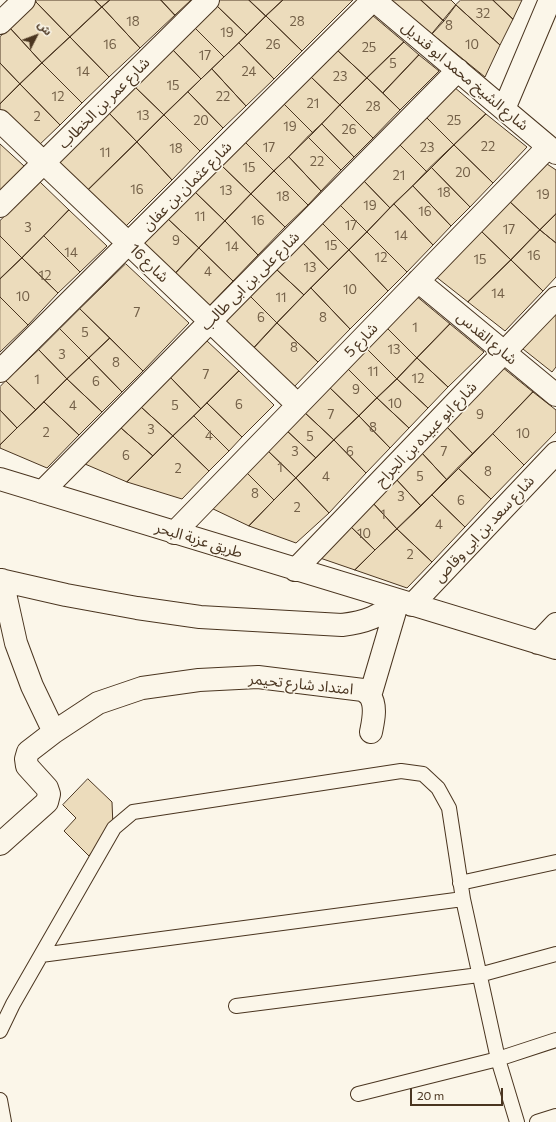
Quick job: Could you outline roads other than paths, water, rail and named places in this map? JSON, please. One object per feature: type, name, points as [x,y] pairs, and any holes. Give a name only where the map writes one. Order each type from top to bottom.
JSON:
[{"type":"street","points":[[0,23],[24,0]]},
{"type":"street","name":"شارع عمر بن الخطاب","points":[[0,206],[208,0]]},
{"type":"street","name":"شارع الشيخ محمد ابو قنديل","points":[[374,0],[552,150]]},
{"type":"street","name":"شارع عثمان بن عفان","points":[[0,371],[374,0]]},
{"type":"street","points":[[504,109],[550,0]]},
{"type":"street","name":"شارع على بن ابى طالب","points":[[42,492],[458,70]]},
{"type":"street","name":"شارع 16","points":[[0,122],[298,405]]},
{"type":"street","name":"شارع 5","points":[[174,533],[418,281],[552,150]]},
{"type":"street","name":"شارع القدس","points":[[418,281],[556,395]]},
{"type":"street","name":"شارع ابو عبيده بن الجراح","points":[[295,570],[556,298]]},
{"type":"street","name":"شارع سعد بن ابى وقاص","points":[[405,603],[556,453]]},
{"type":"street","name":"طريق عزبة البحر","points":[[0,479],[547,646]]},
{"type":"street","points":[[54,732],[32,686],[16,643],[1,580],[66,595],[137,608],[200,617],[342,625],[359,623],[374,618],[387,610],[405,603]]},
{"type":"street","points":[[370,696],[405,603]]},
{"type":"street","points":[[547,646],[556,624]]},
{"type":"street","name":"امتداد شارع تحيمر","points":[[0,844],[47,802],[49,794],[47,788],[27,766],[26,759],[28,752],[54,732],[98,703],[142,688],[199,680],[258,677],[362,690],[370,696],[373,703],[371,732]]},
{"type":"lane","points":[[0,1031],[13,1004],[114,828],[133,812],[401,771],[423,774],[438,788],[449,808],[462,899],[498,1059],[517,1122]]},
{"type":"lane","points":[[460,883],[556,862]]},
{"type":"lane","points":[[41,955],[462,899]]},
{"type":"lane","points":[[236,1006],[479,975],[556,954]]},
{"type":"lane","points":[[358,1094],[498,1059],[556,1040]]},
{"type":"lane","points":[[0,1100],[4,1122]]},
{"type":"lane","points":[[537,1122],[556,1116]]}]
